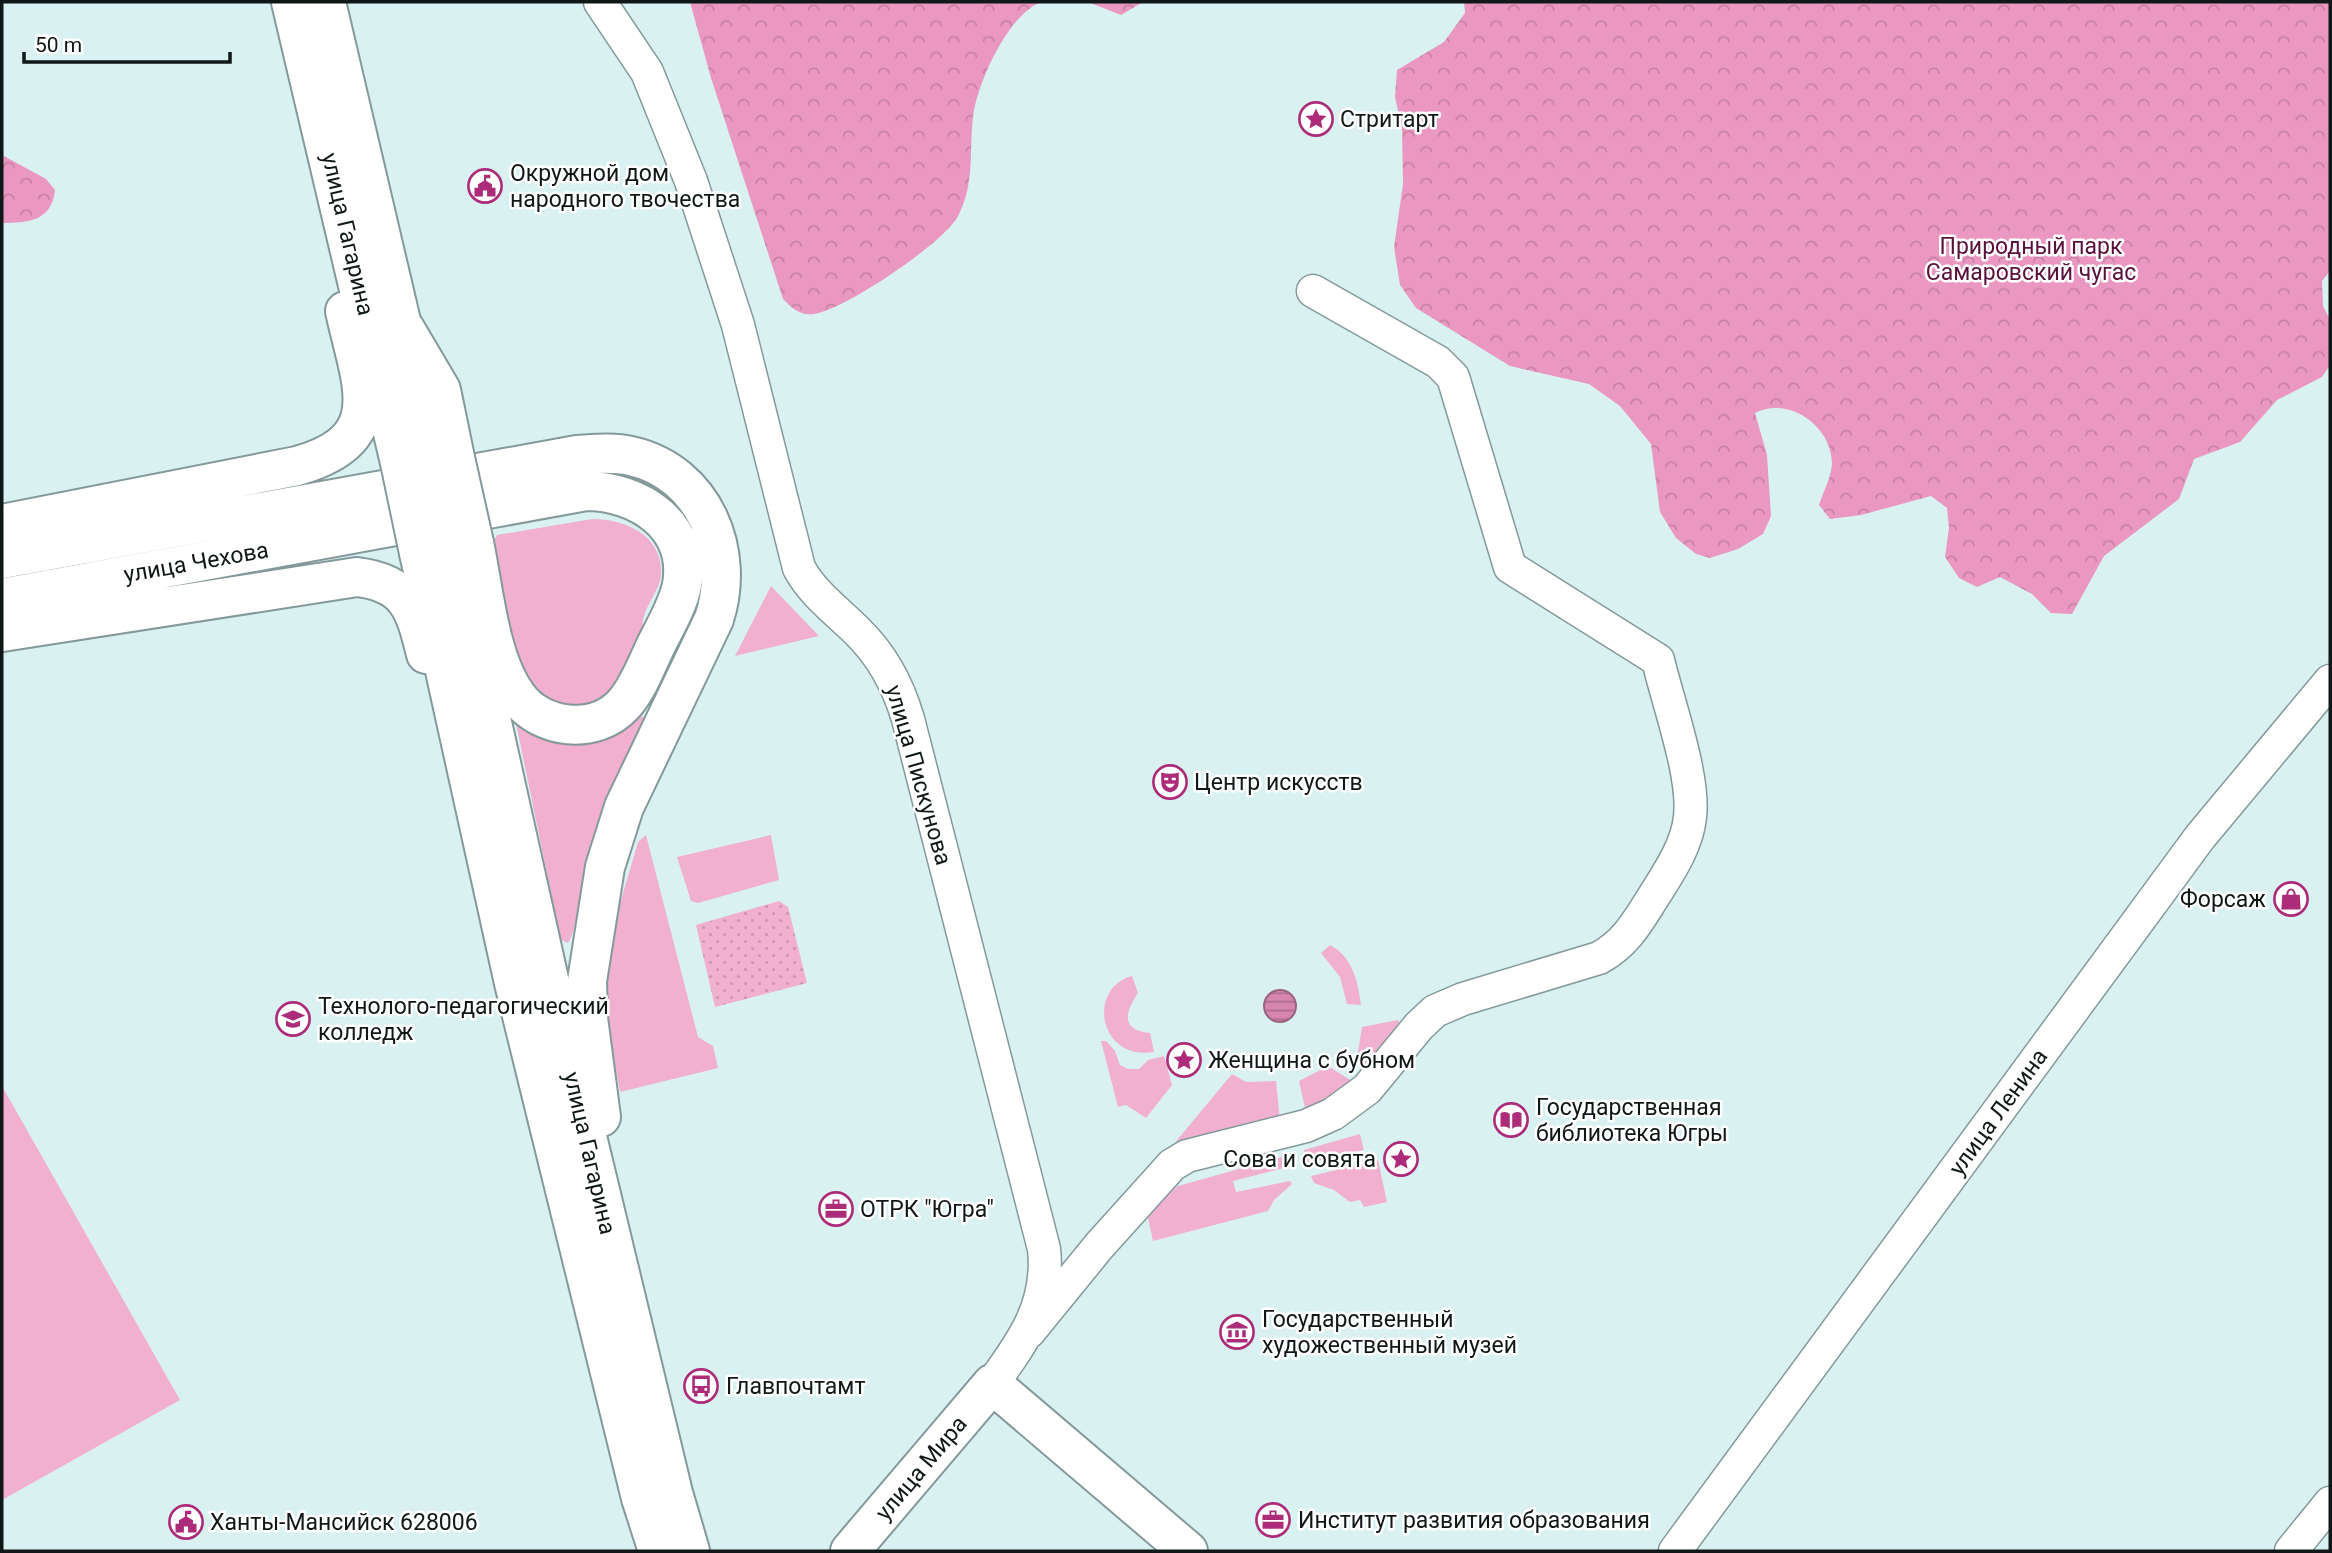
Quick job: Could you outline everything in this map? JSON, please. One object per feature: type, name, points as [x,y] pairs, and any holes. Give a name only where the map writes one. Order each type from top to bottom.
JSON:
[{"type":"main road","name":"улица Гагарина","points":[[291,2],[418,469]]},
{"type":"main road","name":"улица Гагарина","points":[[326,2],[405,329],[418,469]]},
{"type":"main road","points":[[2,524],[297,466],[334,454],[353,436],[363,410],[363,392],[318,188],[317,100]]},
{"type":"main road","name":"улица Чехова","points":[[2,559],[418,469],[577,455],[631,456],[652,462],[672,475],[703,507],[714,528],[723,569],[720,602],[624,807],[611,843],[600,890],[587,981],[588,1018],[601,1117]]},
{"type":"main road","points":[[418,469],[451,553]]},
{"type":"main road","points":[[418,469],[451,553]]},
{"type":"main road","name":"улица Чехова","points":[[2,598],[586,491],[626,495],[642,503],[664,522],[680,555],[682,586],[633,692],[622,706],[589,724],[552,722],[526,708],[499,663],[451,553]]},
{"type":"main road","name":"улица Гагарина","points":[[451,553],[467,767],[617,1266],[673,1493],[691,1551]]},
{"type":"main road","name":"улица Гагарина","points":[[451,553],[531,979],[641,1498],[658,1551]]},
{"type":"main road","points":[[2,632],[88,621],[342,578],[371,578],[394,587],[410,602],[420,630],[479,889],[531,979],[601,1117],[678,1440],[673,1493]]},
{"type":"main road","points":[[432,682],[467,767]]},
{"type":"main road","points":[[601,1117],[617,1266]]},
{"type":"main road","points":[[992,1384],[1188,1551]]},
{"type":"main road","name":"улица Мира","points":[[850,1551],[992,1384]]},
{"type":"street","name":"улица Пискунова","points":[[600,2],[647,72],[686,168],[738,325],[799,568],[814,590],[872,647],[901,695],[1040,1233],[1046,1276],[1029,1332],[992,1384]]},
{"type":"street","points":[[1029,1332],[1157,1178],[1187,1156],[1306,1126],[1349,1105],[1436,1011],[1463,999],[1599,958],[1615,950],[1629,936],[1666,878],[1682,845],[1690,818],[1690,789],[1658,660],[1510,567],[1453,377],[1438,362],[1313,291]]},
{"type":"street","name":"улица Ленина","points":[[1675,1551],[2200,837],[2330,681]]},
{"type":"street","points":[[1040,1233],[1047,1243],[1068,1255],[1088,1254],[1099,1246]]},
{"type":"street","points":[[2291,1551],[2330,1503]]},
{"type":"shaded area","points":[[592,519],[617,522],[640,532],[656,550],[661,576],[644,616],[642,634],[637,646],[613,689],[587,708],[555,707],[519,672],[490,548],[497,535]]},
{"type":"shaded area","points":[[771,586],[819,636],[735,656]]},
{"type":"shaded area","points":[[645,717],[645,724],[596,827],[585,864],[575,927],[568,943],[561,940],[559,932],[516,723]]},
{"type":"shaded area","points":[[646,835],[698,1037],[713,1046],[718,1068],[620,1092],[608,1028],[607,984],[612,931],[638,842]]},
{"type":"shaded area","points":[[771,835],[779,880],[698,903],[691,901],[677,857]]},
{"type":"shaded area","points":[[779,901],[788,907],[807,983],[715,1007],[696,925]]},
{"type":"shaded area","points":[[1330,945],[1349,963],[1356,979],[1361,1005],[1347,1004],[1340,977],[1321,953]]},
{"type":"shaded area","points":[[1132,976],[1138,993],[1130,1006],[1129,1024],[1140,1031],[1150,1033],[1154,1052],[1135,1052],[1121,1046],[1111,1035],[1105,1022],[1104,1008],[1109,994],[1118,983]]},
{"type":"shaded area","points":[[1280,990],[1291,995],[1296,1006],[1291,1017],[1280,1022],[1269,1017],[1264,1006],[1269,995]]},
{"type":"shaded area","points":[[1398,1020],[1400,1026],[1370,1065],[1359,1062],[1357,1058],[1362,1027]]},
{"type":"shaded area","points":[[1101,1041],[1106,1041],[1115,1051],[1120,1065],[1128,1069],[1139,1069],[1148,1060],[1164,1056],[1172,1085],[1146,1118],[1126,1105],[1118,1107]]},
{"type":"shaded area","points":[[1328,1066],[1355,1083],[1306,1112],[1299,1081]]},
{"type":"shaded area","points":[[1232,1074],[1246,1082],[1276,1081],[1280,1121],[1177,1147],[1173,1145]]},
{"type":"shaded area","points":[[2,1086],[180,1400],[2,1500]]},
{"type":"shaded area","points":[[1360,1134],[1364,1150],[1307,1163],[1304,1150]]},
{"type":"shaded area","points":[[1285,1156],[1288,1167],[1233,1181],[1236,1192],[1290,1181],[1292,1184],[1274,1200],[1268,1211],[1153,1241],[1147,1213],[1178,1186]]},
{"type":"shaded area","points":[[1378,1160],[1387,1202],[1364,1207],[1360,1200],[1350,1202],[1334,1190],[1314,1183],[1311,1176]]},
{"type":"green space","points":[[690,2],[1041,2],[1017,21],[1006,35],[988,69],[973,117],[967,192],[958,216],[949,228],[914,258],[869,288],[828,310],[805,314],[783,299],[711,78]]},
{"type":"green space","points":[[1088,2],[1143,2],[1121,15]]},
{"type":"green space","name":"Природный парк Самаровский чугас","points":[[1464,2],[2330,2],[2330,271],[2322,281],[2323,306],[2330,320],[2330,365],[2322,377],[2277,400],[2240,442],[2194,459],[2179,499],[2104,556],[2072,614],[2051,613],[2032,594],[2000,577],[1977,587],[1959,578],[1945,557],[1949,528],[1947,508],[1931,496],[1861,515],[1830,519],[1819,505],[1832,468],[1830,449],[1816,426],[1794,411],[1781,408],[1755,413],[1767,455],[1771,516],[1763,534],[1738,549],[1710,558],[1696,554],[1676,538],[1660,512],[1651,444],[1620,406],[1589,384],[1510,366],[1416,308],[1400,285],[1394,247],[1403,184],[1402,128],[1395,97],[1397,70],[1444,42],[1465,13]]},
{"type":"green space","points":[[2,155],[46,179],[55,190],[53,200],[44,214],[29,221],[2,223]]},
{"type":"place","name":"Стритарт","points":[[1316,119]]},
{"type":"place","name":"Окружной дом народного твочества","points":[[485,186]]},
{"type":"place","name":"Центр искусств","points":[[1170,782]]},
{"type":"place","name":"Форсаж","points":[[2291,899]]},
{"type":"place","name":"Технолого-педагогический колледж","points":[[293,1019]]},
{"type":"place","name":"Женщина с бубном","points":[[1184,1060]]},
{"type":"place","name":"Государственная библиотека Югры","points":[[1511,1120]]},
{"type":"place","name":"Сова и совята","points":[[1401,1159]]},
{"type":"place","name":"ОТРК \"Югра\"","points":[[836,1209]]},
{"type":"place","name":"Государственный художественный музей","points":[[1237,1332]]},
{"type":"place","name":"Главпочтамт","points":[[701,1386]]},
{"type":"place","name":"Институт развития образования","points":[[1273,1520]]},
{"type":"place","name":"Ханты-Мансийск 628006","points":[[186,1522]]}]
